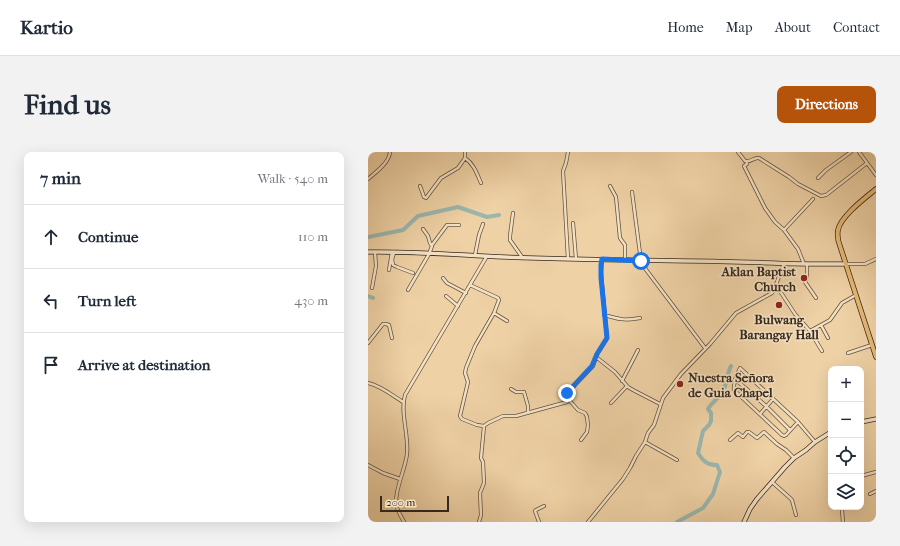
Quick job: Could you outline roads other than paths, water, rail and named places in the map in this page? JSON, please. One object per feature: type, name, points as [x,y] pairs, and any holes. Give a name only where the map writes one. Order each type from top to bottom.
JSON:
[{"type":"main road","points":[[876,188],[848,213],[840,223],[838,234],[839,242],[876,357]]},
{"type":"street","points":[[368,179],[386,162],[390,152]]},
{"type":"street","points":[[420,186],[424,197],[426,198],[438,180],[458,168],[465,158],[465,152]]},
{"type":"street","points":[[568,152],[563,171],[568,259]]},
{"type":"street","points":[[738,152],[747,162]]},
{"type":"street","points":[[818,178],[826,170],[851,152]]},
{"type":"street","points":[[859,152],[876,175]]},
{"type":"street","points":[[465,158],[475,170],[480,183]]},
{"type":"street","points":[[816,298],[804,281],[807,278],[805,264],[798,249],[765,208],[744,166],[747,162],[759,158],[790,177],[798,184],[821,196],[824,196],[868,163]]},
{"type":"street","points":[[610,186],[616,197],[620,238],[625,245],[625,260]]},
{"type":"street","points":[[632,192],[641,261],[647,272],[705,348]]},
{"type":"street","points":[[784,230],[813,199]]},
{"type":"street","points":[[513,213],[510,240],[523,258]]},
{"type":"street","points":[[573,223],[576,259]]},
{"type":"street","points":[[475,256],[479,235],[483,224]]},
{"type":"street","points":[[408,290],[432,246],[447,225],[459,225]]},
{"type":"street","points":[[424,228],[432,246]]},
{"type":"street","points":[[368,252],[523,258],[805,264],[865,264],[876,259]]},
{"type":"street","points":[[372,288],[376,266],[375,252]]},
{"type":"street","points":[[389,270],[393,252]]},
{"type":"street","points":[[393,252],[392,264],[397,268],[413,273]]},
{"type":"street","points":[[404,522],[396,506],[396,494],[406,461],[407,434],[404,413],[405,395],[487,256]]},
{"type":"street","points":[[581,440],[587,432],[587,416],[578,410],[569,400],[567,393],[592,366],[607,338],[601,272],[602,259]]},
{"type":"street","points":[[588,522],[623,478],[645,442],[648,433],[654,425],[663,398],[682,374],[736,313],[772,293],[784,263]]},
{"type":"street","points":[[443,278],[447,283],[466,293]]},
{"type":"street","points":[[776,285],[795,314],[810,331],[822,351]]},
{"type":"street","points":[[470,286],[499,299],[494,314],[475,346],[465,371],[468,382],[460,416],[462,419],[484,426]]},
{"type":"street","points":[[446,296],[458,306]]},
{"type":"street","points":[[810,331],[830,320],[842,303],[856,296]]},
{"type":"street","points":[[494,314],[507,321]]},
{"type":"street","points":[[604,315],[623,320],[640,318]]},
{"type":"street","points":[[368,343],[383,324],[388,325],[392,338]]},
{"type":"street","points":[[821,325],[828,338]]},
{"type":"street","points":[[848,353],[872,344]]},
{"type":"street","points":[[622,381],[638,350]]},
{"type":"street","points":[[596,357],[615,372],[627,386],[660,404]]},
{"type":"street","points":[[798,422],[784,436],[782,435],[734,390],[735,379],[740,368],[798,422],[815,442]]},
{"type":"street","points":[[735,379],[766,406],[790,430]]},
{"type":"street","points":[[368,383],[385,389],[404,402]]},
{"type":"street","points":[[611,403],[627,386]]},
{"type":"street","points":[[511,389],[516,392],[524,392],[528,412]]},
{"type":"street","points":[[760,414],[773,399]]},
{"type":"street","points":[[479,522],[481,515],[480,493],[484,483],[483,462],[481,458],[484,426],[503,416],[516,416],[567,402],[569,400]]},
{"type":"street","points":[[864,421],[876,419]]},
{"type":"street","points":[[730,440],[738,432],[742,437],[749,432],[757,438],[764,432],[794,458]]},
{"type":"street","points":[[744,522],[750,509],[794,458],[828,434]]},
{"type":"street","points":[[645,442],[677,460]]},
{"type":"street","points":[[368,465],[383,473],[400,479]]},
{"type":"street","points":[[864,475],[876,472]]},
{"type":"street","points":[[772,482],[792,500],[796,515]]},
{"type":"street","points":[[870,494],[876,491]]},
{"type":"street","points":[[539,522],[536,510],[544,506]]},
{"type":"street","points":[[842,510],[843,522]]},
{"type":"waterway","points":[[368,237],[403,230],[418,216],[458,207],[487,217],[499,215]]},
{"type":"waterway","points":[[368,296],[373,298]]},
{"type":"waterway","points":[[677,522],[703,508],[713,494],[720,472],[717,465],[706,462],[698,453],[703,431],[711,421],[711,413],[708,409],[723,391],[731,366]]},
{"type":"place","name":"Aklan Baptist Church","points":[[804,278]]},
{"type":"place","name":"Bulwang Barangay Hall","points":[[779,305]]},
{"type":"place","name":"Nuestra Señora de Guia Chapel","points":[[680,384]]}]
